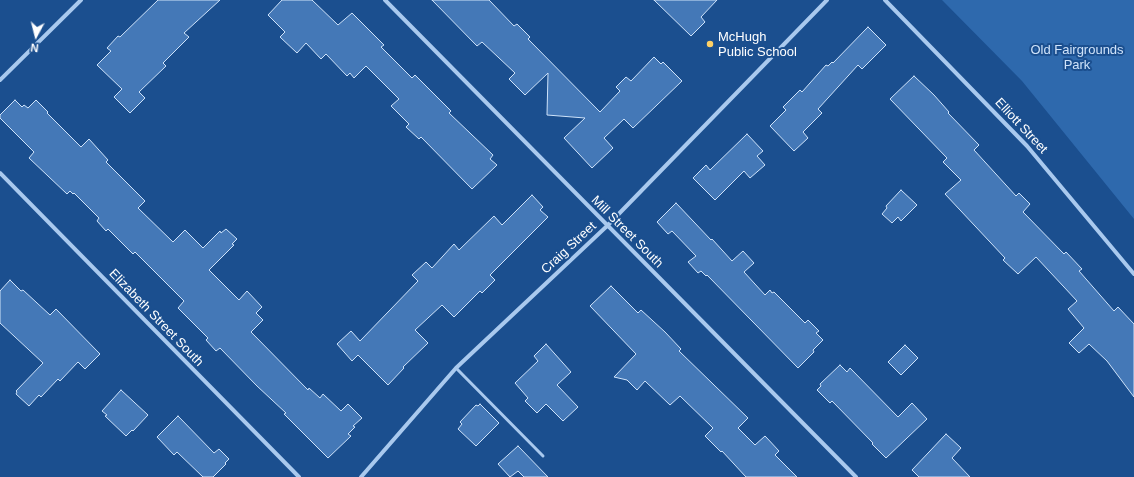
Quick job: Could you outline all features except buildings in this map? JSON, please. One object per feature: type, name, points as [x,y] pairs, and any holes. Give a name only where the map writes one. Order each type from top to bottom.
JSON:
[{"type":"street","points":[[0,80],[82,0]]},
{"type":"street","name":"Mill Street South","points":[[384,0],[856,477]]},
{"type":"street","name":"Craig Street","points":[[361,477],[456,368],[607,226],[827,0]]},
{"type":"street","name":"Elliott Street","points":[[885,0],[1027,146],[1134,274]]},
{"type":"street","name":"Elizabeth Street South","points":[[0,173],[299,477]]},
{"type":"lane","points":[[456,368],[543,456]]},
{"type":"green space","name":"Old Fairgrounds Park","points":[[942,0],[1134,0],[1134,219],[1022,81]]},
{"type":"place","name":"McHugh Public School","points":[[710,44]]}]
